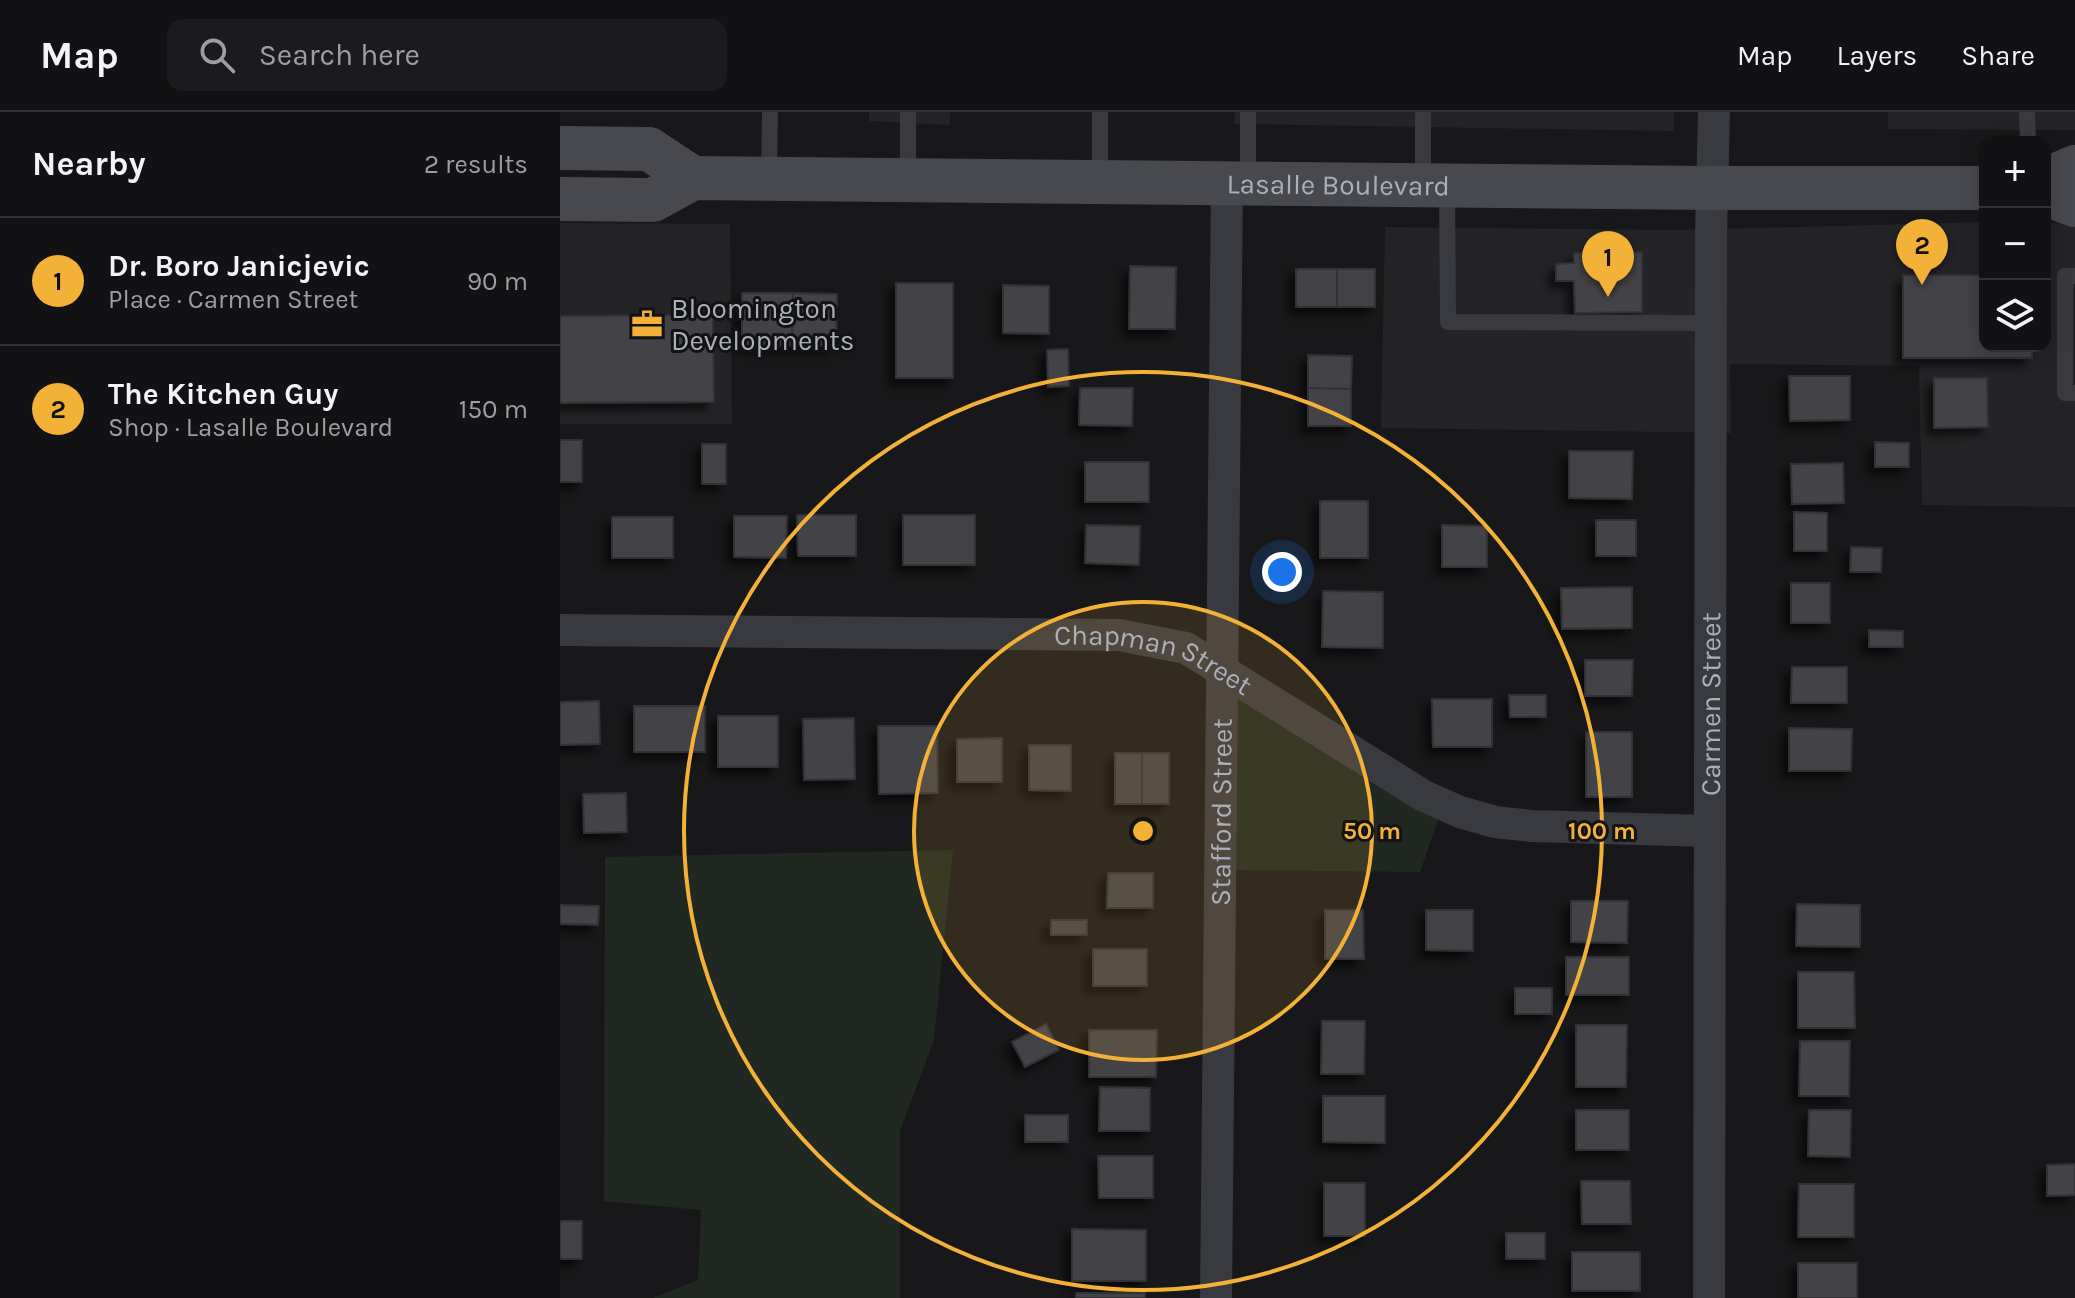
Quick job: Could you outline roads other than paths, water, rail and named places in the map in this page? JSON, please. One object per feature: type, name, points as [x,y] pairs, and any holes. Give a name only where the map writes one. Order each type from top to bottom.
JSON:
[{"type":"main road","points":[[560,148],[649,149],[693,178]]},
{"type":"main road","points":[[2051,177],[2075,167]]},
{"type":"main road","name":"Lasalle Boulevard","points":[[560,199],[653,200],[693,178],[1979,188]]},
{"type":"main road","points":[[2051,196],[2075,205]]},
{"type":"street","name":"Carmen Street","points":[[1709,1298],[1714,112]]},
{"type":"street","name":"Stafford Street","points":[[1216,1298],[1221,668],[1238,182]]},
{"type":"street","name":"Chapman Street","points":[[560,630],[1119,635],[1186,648],[1424,796],[1460,812],[1495,822],[1531,826],[1709,831]]},
{"type":"lane","points":[[769,179],[770,112]]},
{"type":"lane","points":[[908,112],[908,181]]},
{"type":"lane","points":[[1100,112],[1100,182]]},
{"type":"lane","points":[[1238,182],[1248,112]]},
{"type":"lane","points":[[1423,112],[1435,185],[1448,322],[1711,323]]},
{"type":"lane","points":[[2027,112],[2028,136]]},
{"type":"lane","points":[[2075,276],[2065,276],[2065,393],[2075,393]]},
{"type":"place","name":"The Kitchen Guy","points":[[1922,285]]},
{"type":"place","name":"Dr. Boro Janicjevic","points":[[1608,297]]},
{"type":"place","name":"Bloomington Developments","points":[[647,324]]}]
